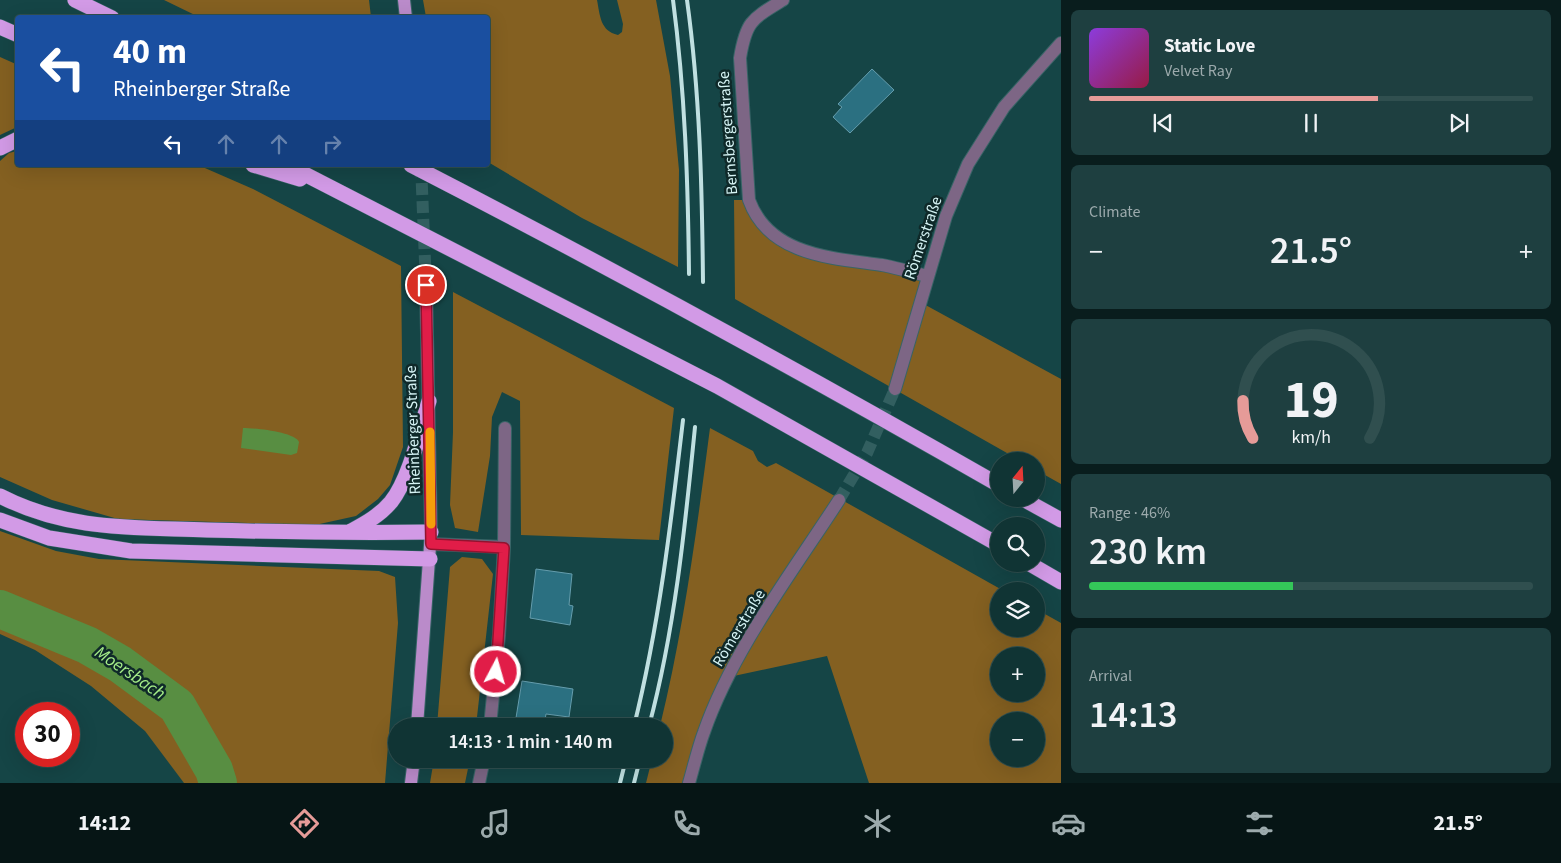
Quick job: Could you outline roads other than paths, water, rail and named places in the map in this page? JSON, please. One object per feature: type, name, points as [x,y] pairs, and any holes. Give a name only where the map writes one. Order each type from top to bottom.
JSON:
[{"type":"highway","points":[[75,0],[106,15]]},
{"type":"highway","points":[[0,26],[15,34]]},
{"type":"highway","points":[[0,148],[15,140]]},
{"type":"highway","points":[[260,167],[343,192]]},
{"type":"highway","points":[[291,167],[717,386],[990,540]]},
{"type":"highway","points":[[415,167],[562,243],[768,355],[990,480]]},
{"type":"highway","points":[[348,532],[368,522],[381,512],[398,492],[406,474],[429,401]]},
{"type":"highway","points":[[0,496],[21,506],[65,521],[111,527],[273,532],[348,532],[431,538]]},
{"type":"highway","points":[[1039,508],[1061,520]]},
{"type":"highway","points":[[0,520],[49,538],[131,551],[430,560]]},
{"type":"highway","points":[[1044,572],[1061,582]]},
{"type":"main road","points":[[404,0],[406,15]]},
{"type":"main road","name":"Rheinberger Straße","points":[[418,718],[431,538],[426,285]]},
{"type":"main road","points":[[411,783],[413,768]]},
{"type":"street","name":"Bernsbergerstraße","points":[[783,0],[751,23],[744,35],[740,58],[748,200],[753,214],[789,244],[812,254],[834,260],[883,266],[927,276]]},
{"type":"street","name":"Römerstraße","points":[[894,389],[946,216],[968,164],[1004,106],[1061,44]]},
{"type":"street","points":[[491,718],[500,635],[504,548],[505,428]]},
{"type":"street","name":"Römerstraße","points":[[689,783],[704,732],[721,692],[744,647],[839,500]]},
{"type":"street","points":[[431,538],[504,548]]},
{"type":"street","points":[[479,783],[482,768]]},
{"type":"waterway","name":"Moersbach","points":[[0,609],[87,645],[120,664],[177,706],[214,770],[218,783]]},
{"type":"tunnel","points":[[421,167],[426,285]]},
{"type":"tunnel","points":[[839,500],[867,453],[895,389]]},
{"type":"railway","points":[[673,0],[685,137],[689,274]]},
{"type":"railway","points":[[687,0],[698,105],[703,282]]},
{"type":"railway","points":[[636,718],[651,650],[669,536],[683,420]]},
{"type":"railway","points":[[651,718],[666,652],[678,578],[695,427]]},
{"type":"railway","points":[[620,783],[624,768]]},
{"type":"railway","points":[[634,783],[638,768]]}]
